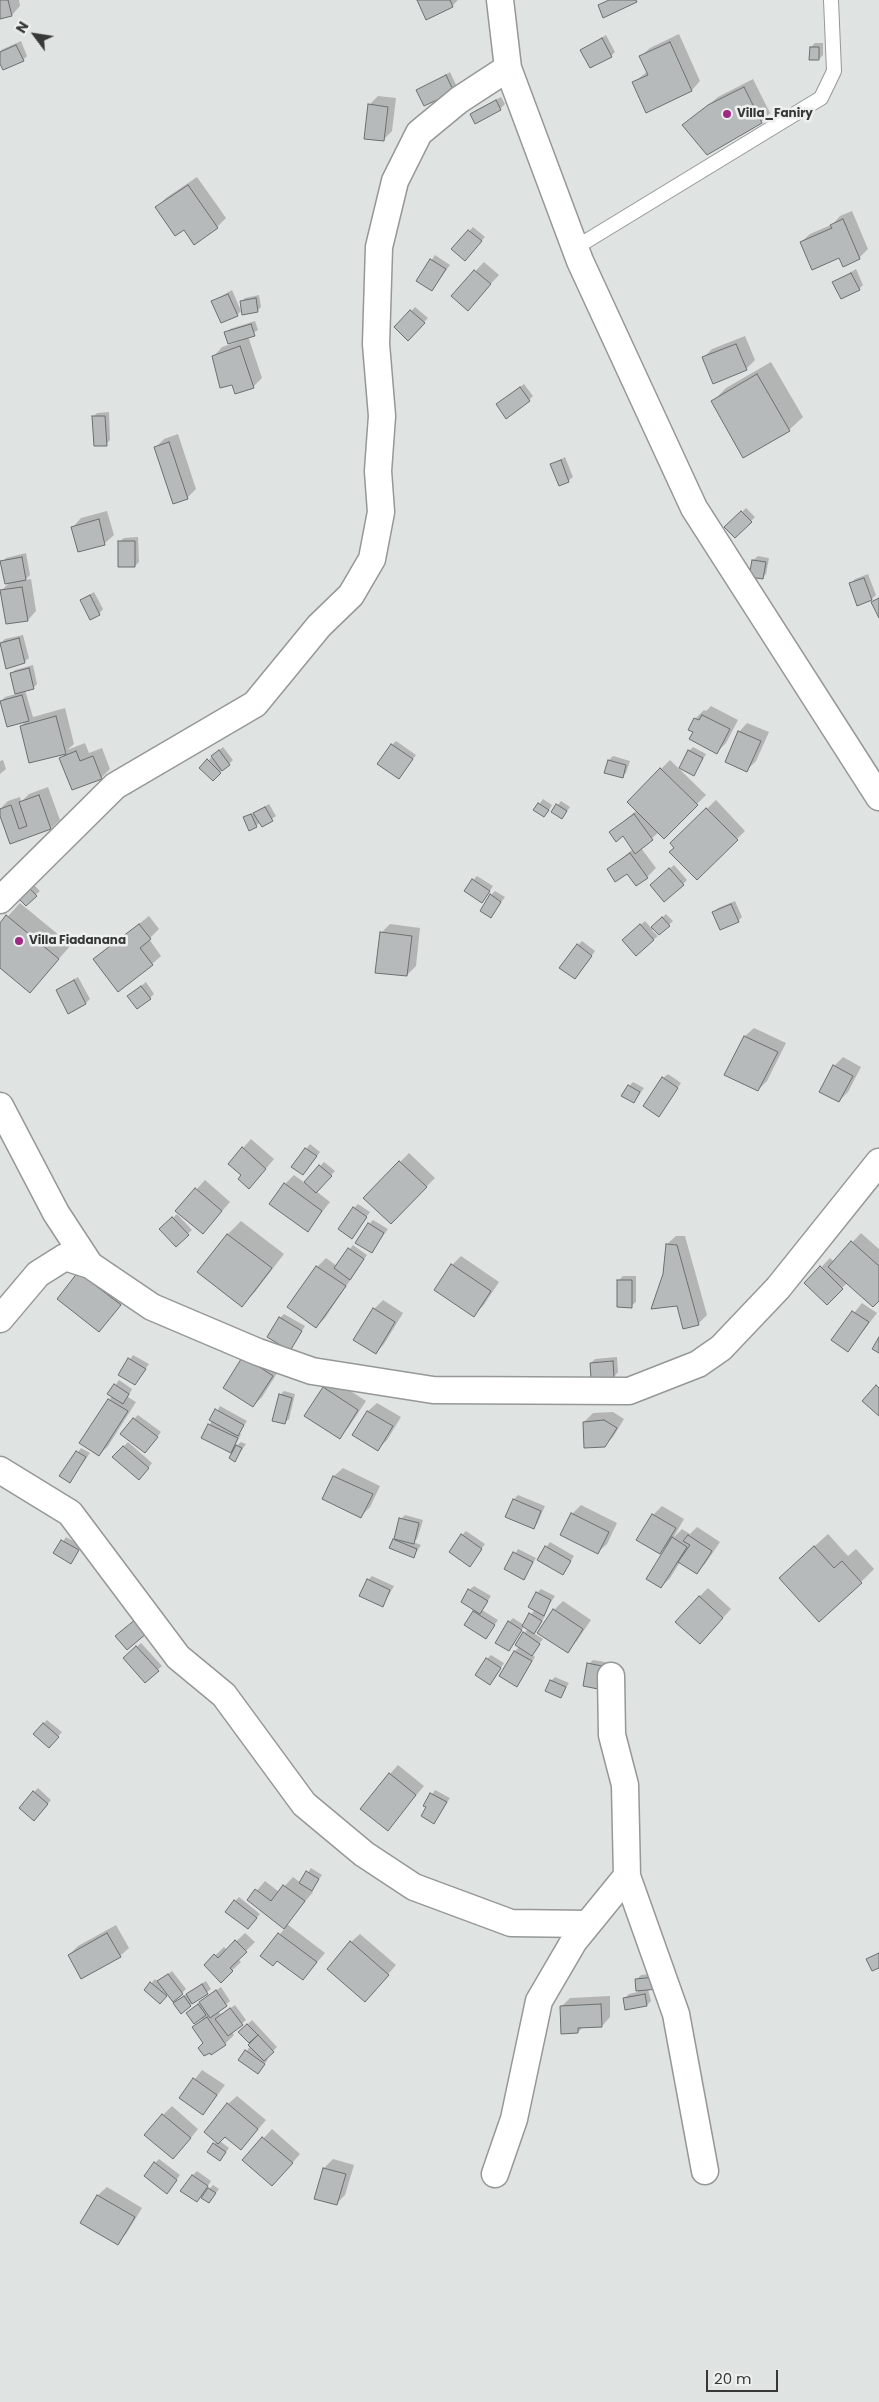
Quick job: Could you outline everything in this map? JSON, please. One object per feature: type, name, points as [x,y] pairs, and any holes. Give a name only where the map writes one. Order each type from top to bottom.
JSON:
[{"type":"street","points":[[500,0],[508,68],[575,248],[694,508],[879,798]]},
{"type":"street","points":[[0,900],[115,786],[255,704],[319,626],[351,595],[372,559],[381,512],[378,472],[382,416],[376,344],[379,246],[395,181],[419,133],[459,100],[508,68]]},
{"type":"street","points":[[0,1106],[56,1212],[90,1265]]},
{"type":"street","points":[[0,1319],[38,1274],[65,1257],[90,1265],[152,1307],[258,1352],[312,1371],[433,1390],[630,1390],[698,1364],[721,1348],[778,1288],[879,1162]]},
{"type":"street","points":[[0,1470],[70,1513],[178,1656],[224,1695],[304,1804],[364,1854],[414,1887],[511,1923],[588,1924]]},
{"type":"street","points":[[611,1676],[612,1735],[625,1785],[627,1876],[676,2014],[705,2170]]},
{"type":"street","points":[[495,2174],[514,2119],[539,2001],[574,1941],[627,1876]]},
{"type":"lane","points":[[575,248],[821,98],[834,71],[831,0]]},
{"type":"building","points":[[0,0],[8,0],[12,16],[0,19]]},
{"type":"building","points":[[417,0],[450,0],[453,7],[426,20]]},
{"type":"building","points":[[609,0],[636,0],[637,2],[603,18],[598,5]]},
{"type":"building","points":[[602,38],[612,57],[590,68],[580,50]]},
{"type":"building","points":[[670,42],[692,91],[646,113],[632,82],[648,75],[639,56]]},
{"type":"building","points":[[16,45],[24,61],[3,70],[0,64],[0,52]]},
{"type":"building","points":[[810,47],[819,47],[819,60],[809,60]]},
{"type":"building","points":[[446,75],[454,92],[424,106],[416,90]]},
{"type":"building","name":"Villa_Faniry","points":[[744,87],[762,123],[707,155],[682,125],[708,105]]},
{"type":"building","points":[[496,100],[501,110],[475,124],[470,114]]},
{"type":"building","points":[[368,104],[388,107],[384,141],[364,139]]},
{"type":"building","points":[[188,185],[218,228],[194,245],[184,230],[175,236],[155,207]]},
{"type":"building","points":[[843,219],[860,259],[843,267],[839,258],[812,270],[800,242],[832,228],[830,225]]},
{"type":"building","points":[[468,230],[482,241],[465,261],[451,249]]},
{"type":"building","points":[[430,259],[446,269],[432,291],[416,281]]},
{"type":"building","points":[[474,270],[491,284],[468,311],[451,296]]},
{"type":"building","points":[[851,273],[860,290],[841,299],[832,282]]},
{"type":"building","points":[[228,294],[238,316],[221,323],[211,301]]},
{"type":"building","points":[[256,298],[258,312],[242,315],[240,301]]},
{"type":"building","points":[[410,310],[425,323],[408,341],[394,327]]},
{"type":"building","points":[[251,324],[255,336],[228,344],[224,332]]},
{"type":"building","points":[[736,344],[747,370],[713,384],[702,357]]},
{"type":"building","points":[[240,346],[254,388],[235,394],[232,385],[220,388],[212,356]]},
{"type":"building","points":[[757,374],[790,431],[743,458],[711,401]]},
{"type":"building","points":[[520,387],[530,401],[506,419],[496,404]]},
{"type":"building","points":[[92,416],[105,416],[107,446],[94,446]]},
{"type":"building","points":[[169,442],[188,499],[173,504],[154,447]]},
{"type":"building","points":[[561,460],[569,482],[559,486],[550,464]]},
{"type":"building","points":[[741,511],[752,522],[735,538],[724,527]]},
{"type":"building","points":[[99,519],[105,545],[78,552],[71,527]]},
{"type":"building","points":[[118,541],[135,541],[135,567],[118,567]]},
{"type":"building","points":[[22,557],[26,580],[5,584],[0,561]]},
{"type":"building","points":[[752,560],[766,562],[763,579],[749,577]]},
{"type":"building","points":[[864,578],[872,600],[857,606],[849,583]]},
{"type":"building","points":[[22,587],[28,621],[6,624],[0,590]]},
{"type":"building","points":[[90,595],[100,615],[90,620],[80,600]]},
{"type":"building","points":[[879,598],[879,618],[871,602]]},
{"type":"building","points":[[19,638],[25,663],[6,669],[0,643]]},
{"type":"building","points":[[29,668],[34,689],[15,694],[10,673]]},
{"type":"building","points":[[22,695],[29,721],[7,727],[0,701]]},
{"type":"building","points":[[702,715],[730,729],[717,754],[689,739],[693,732],[688,730],[694,718],[699,720]]},
{"type":"building","points":[[56,716],[66,754],[29,763],[20,726]]},
{"type":"building","points":[[738,731],[761,741],[747,772],[725,762]]},
{"type":"building","points":[[391,744],[413,759],[399,779],[377,764]]},
{"type":"building","points":[[219,750],[230,765],[222,771],[211,756]]},
{"type":"building","points":[[688,750],[703,758],[694,776],[679,768]]},
{"type":"building","points":[[76,751],[80,761],[93,756],[102,779],[72,790],[59,758]]},
{"type":"building","points":[[207,759],[221,773],[213,781],[199,768]]},
{"type":"building","points":[[608,760],[626,765],[623,778],[604,773]]},
{"type":"building","points":[[660,768],[698,805],[664,839],[627,802]]},
{"type":"building","points":[[39,795],[51,829],[10,844],[0,816],[0,809],[11,805],[19,829],[27,826],[19,802]]},
{"type":"building","points":[[538,803],[549,810],[544,817],[533,810]]},
{"type":"building","points":[[556,804],[567,811],[562,819],[551,812]]},
{"type":"building","points":[[265,807],[273,821],[262,827],[253,813]]},
{"type":"building","points":[[706,808],[738,840],[697,880],[669,852],[674,848],[670,843]]},
{"type":"building","points":[[251,814],[257,827],[249,831],[243,817]]},
{"type":"building","points":[[634,814],[653,840],[635,854],[623,836],[616,842],[609,832]]},
{"type":"building","points":[[630,853],[648,878],[636,886],[627,874],[615,882],[607,869]]},
{"type":"building","points":[[669,868],[684,885],[664,902],[650,885]]},
{"type":"building","points":[[472,879],[490,891],[482,903],[464,891]]},
{"type":"building","points":[[29,888],[37,896],[26,906],[18,898]]},
{"type":"building","points":[[490,894],[501,902],[491,918],[480,911]]},
{"type":"building","points":[[731,904],[739,922],[720,930],[712,912]]},
{"type":"building","name":"Villa Fiadanana","points":[[6,915],[59,959],[30,993],[0,968],[0,923]]},
{"type":"building","points":[[662,917],[670,926],[659,935],[651,927]]},
{"type":"building","points":[[139,924],[151,939],[140,948],[153,965],[118,992],[93,959]]},
{"type":"building","points":[[640,924],[654,940],[636,956],[622,940]]},
{"type":"building","points":[[380,932],[412,936],[407,976],[375,973]]},
{"type":"building","points":[[577,944],[592,956],[575,979],[559,968]]},
{"type":"building","points":[[74,980],[86,1004],[68,1014],[56,990]]},
{"type":"building","points":[[141,986],[151,999],[137,1009],[127,996]]},
{"type":"building","points":[[744,1036],[778,1052],[758,1091],[724,1075]]},
{"type":"building","points":[[833,1065],[853,1076],[839,1102],[819,1092]]},
{"type":"building","points":[[662,1077],[678,1088],[659,1117],[643,1106]]},
{"type":"building","points":[[628,1085],[640,1092],[634,1103],[621,1096]]},
{"type":"building","points":[[242,1147],[266,1169],[249,1189],[238,1179],[241,1175],[228,1164]]},
{"type":"building","points":[[305,1148],[317,1156],[303,1175],[291,1167]]},
{"type":"building","points":[[399,1161],[427,1187],[391,1224],[363,1198]]},
{"type":"building","points":[[319,1165],[332,1176],[316,1193],[304,1182]]},
{"type":"building","points":[[284,1183],[322,1211],[308,1232],[269,1204]]},
{"type":"building","points":[[195,1188],[222,1211],[203,1234],[175,1211]]},
{"type":"building","points":[[353,1207],[367,1217],[352,1239],[338,1229]]},
{"type":"building","points":[[172,1217],[189,1235],[176,1247],[159,1229]]},
{"type":"building","points":[[368,1223],[384,1233],[372,1253],[355,1243]]},
{"type":"building","points":[[227,1234],[272,1268],[242,1307],[197,1272]]},
{"type":"building","points":[[851,1241],[879,1266],[879,1301],[873,1307],[828,1267]]},
{"type":"building","points":[[666,1244],[677,1245],[699,1325],[683,1329],[677,1306],[651,1309],[663,1274]]},
{"type":"building","points":[[348,1248],[364,1259],[350,1280],[334,1268]]},
{"type":"building","points":[[451,1264],[491,1291],[474,1317],[434,1290]]},
{"type":"building","points":[[316,1266],[346,1286],[316,1328],[287,1307]]},
{"type":"building","points":[[820,1266],[843,1289],[827,1305],[804,1283]]},
{"type":"building","points":[[78,1272],[121,1305],[99,1332],[57,1299]]},
{"type":"building","points":[[617,1280],[632,1280],[632,1308],[617,1307]]},
{"type":"building","points":[[373,1308],[395,1322],[376,1354],[353,1340]]},
{"type":"building","points":[[852,1311],[869,1322],[848,1352],[831,1340]]},
{"type":"building","points":[[279,1317],[302,1331],[290,1351],[267,1337]]},
{"type":"building","points":[[879,1337],[879,1353],[872,1349]]},
{"type":"building","points":[[243,1356],[273,1376],[253,1407],[223,1388]]},
{"type":"building","points":[[128,1358],[146,1369],[135,1385],[118,1375]]},
{"type":"building","points":[[613,1361],[614,1378],[591,1379],[590,1363]]},
{"type":"building","points":[[114,1384],[129,1394],[123,1404],[107,1394]]},
{"type":"building","points":[[876,1385],[879,1388],[879,1416],[862,1401]]},
{"type":"building","points":[[323,1387],[358,1410],[340,1439],[304,1416]]},
{"type":"building","points":[[279,1394],[292,1398],[285,1424],[272,1421]]},
{"type":"building","points":[[108,1399],[128,1411],[99,1456],[79,1443]]},
{"type":"building","points":[[215,1409],[244,1425],[238,1436],[209,1420]]},
{"type":"building","points":[[367,1411],[393,1426],[378,1451],[352,1435]]},
{"type":"building","points":[[133,1418],[158,1437],[145,1453],[120,1434]]},
{"type":"building","points":[[604,1420],[617,1428],[605,1447],[584,1448],[583,1422]]},
{"type":"building","points":[[208,1424],[238,1438],[231,1453],[201,1438]]},
{"type":"building","points":[[236,1445],[242,1448],[235,1462],[229,1458]]},
{"type":"building","points":[[123,1446],[149,1468],[139,1480],[112,1457]]},
{"type":"building","points":[[76,1451],[86,1457],[70,1483],[59,1476]]},
{"type":"building","points":[[333,1476],[373,1494],[361,1518],[322,1499]]},
{"type":"building","points":[[513,1499],[541,1511],[534,1529],[505,1517]]},
{"type":"building","points":[[571,1513],[609,1532],[598,1554],[560,1535]]},
{"type":"building","points":[[652,1514],[676,1528],[660,1554],[636,1540]]},
{"type":"building","points":[[399,1518],[419,1523],[414,1544],[394,1539]]},
{"type":"building","points":[[461,1534],[482,1549],[470,1567],[449,1552]]},
{"type":"building","points":[[688,1535],[712,1551],[697,1574],[678,1562],[690,1545],[683,1541]]},
{"type":"building","points":[[672,1537],[687,1547],[661,1588],[646,1579]]},
{"type":"building","points":[[393,1539],[417,1549],[414,1558],[389,1548]]},
{"type":"building","points":[[61,1540],[79,1550],[71,1564],[53,1553]]},
{"type":"building","points":[[545,1546],[571,1561],[563,1575],[537,1560]]},
{"type":"building","points":[[814,1546],[834,1568],[842,1561],[862,1583],[819,1622],[779,1578]]},
{"type":"building","points":[[513,1552],[533,1562],[524,1580],[504,1569]]},
{"type":"building","points":[[367,1579],[390,1590],[383,1607],[359,1596]]},
{"type":"building","points":[[468,1589],[488,1601],[480,1614],[461,1602]]},
{"type":"building","points":[[536,1592],[551,1600],[544,1616],[528,1607]]},
{"type":"building","points":[[699,1596],[723,1618],[700,1644],[675,1622]]},
{"type":"building","points":[[553,1609],[583,1629],[568,1653],[537,1633]]},
{"type":"building","points":[[473,1611],[495,1625],[486,1639],[464,1625]]},
{"type":"building","points":[[529,1613],[542,1621],[534,1634],[522,1626]]},
{"type":"building","points":[[136,1619],[147,1633],[127,1650],[115,1636]]},
{"type":"building","points":[[508,1621],[522,1630],[509,1651],[495,1643]]},
{"type":"building","points":[[523,1632],[540,1644],[532,1656],[515,1645]]},
{"type":"building","points":[[136,1646],[159,1671],[145,1683],[123,1658]]},
{"type":"building","points":[[514,1651],[532,1661],[517,1687],[499,1676]]},
{"type":"building","points":[[486,1658],[501,1668],[490,1685],[475,1675]]},
{"type":"building","points":[[587,1663],[607,1667],[603,1690],[583,1686]]},
{"type":"building","points":[[550,1680],[566,1687],[561,1698],[545,1691]]},
{"type":"building","points":[[43,1723],[59,1737],[49,1748],[33,1734]]},
{"type":"building","points":[[389,1773],[416,1795],[388,1831],[360,1809]]},
{"type":"building","points":[[33,1791],[48,1804],[34,1821],[19,1808]]},
{"type":"building","points":[[430,1793],[447,1802],[434,1824],[421,1816],[426,1807],[423,1806]]},
{"type":"building","points":[[306,1871],[319,1879],[312,1891],[299,1883]]},
{"type":"building","points":[[283,1885],[305,1901],[284,1929],[247,1900],[255,1889],[271,1901]]},
{"type":"building","points":[[234,1900],[257,1918],[248,1929],[225,1912]]},
{"type":"building","points":[[107,1933],[121,1957],[81,1979],[68,1955]]},
{"type":"building","points":[[278,1933],[317,1962],[303,1980],[277,1961],[273,1966],[260,1956]]},
{"type":"building","points":[[235,1940],[247,1952],[230,1968],[233,1971],[221,1983],[204,1965],[214,1954],[218,1958]]},
{"type":"building","points":[[350,1941],[389,1975],[365,2002],[327,1969]]},
{"type":"building","points":[[879,1953],[879,1968],[872,1971],[866,1959]]},
{"type":"building","points":[[168,1974],[183,1994],[173,2002],[157,1981]]},
{"type":"building","points":[[657,1977],[658,1989],[636,1991],[635,1979]]},
{"type":"building","points":[[150,1982],[167,1996],[160,2004],[144,1990]]},
{"type":"building","points":[[202,1984],[208,1994],[192,2004],[186,1994]]},
{"type":"building","points":[[216,1990],[227,2006],[210,2018],[199,2002]]},
{"type":"building","points":[[645,1994],[647,2006],[625,2010],[623,1998]]},
{"type":"building","points":[[184,1996],[191,2006],[181,2014],[173,2003]]},
{"type":"building","points":[[198,2004],[206,2015],[194,2024],[186,2013]]},
{"type":"building","points":[[601,2004],[602,2027],[578,2028],[578,2033],[561,2034],[560,2006]]},
{"type":"building","points":[[230,2008],[243,2025],[228,2036],[215,2019]]},
{"type":"building","points":[[207,2017],[226,2045],[211,2055],[210,2053],[204,2056],[198,2048],[203,2043],[192,2027]]},
{"type":"building","points":[[247,2024],[258,2035],[249,2043],[238,2032]]},
{"type":"building","points":[[258,2035],[274,2052],[264,2061],[248,2045]]},
{"type":"building","points":[[245,2050],[265,2064],[258,2074],[238,2060]]},
{"type":"building","points":[[193,2078],[217,2095],[203,2115],[179,2098]]},
{"type":"building","points":[[227,2103],[258,2129],[241,2150],[225,2137],[218,2144],[204,2132]]},
{"type":"building","points":[[162,2114],[191,2138],[173,2159],[144,2135]]},
{"type":"building","points":[[262,2137],[293,2163],[272,2186],[242,2160]]},
{"type":"building","points":[[213,2143],[226,2152],[220,2161],[207,2152]]},
{"type":"building","points":[[154,2162],[177,2180],[167,2194],[144,2176]]},
{"type":"building","points":[[323,2168],[346,2174],[337,2205],[314,2199]]},
{"type":"building","points":[[192,2175],[208,2186],[197,2202],[180,2191]]},
{"type":"building","points":[[208,2188],[216,2193],[209,2203],[201,2198]]},
{"type":"building","points":[[97,2195],[135,2217],[118,2245],[80,2223]]},
{"type":"place","name":"Villa_Faniry","points":[[727,114]]},
{"type":"place","name":"Villa Fiadanana","points":[[19,941]]}]
